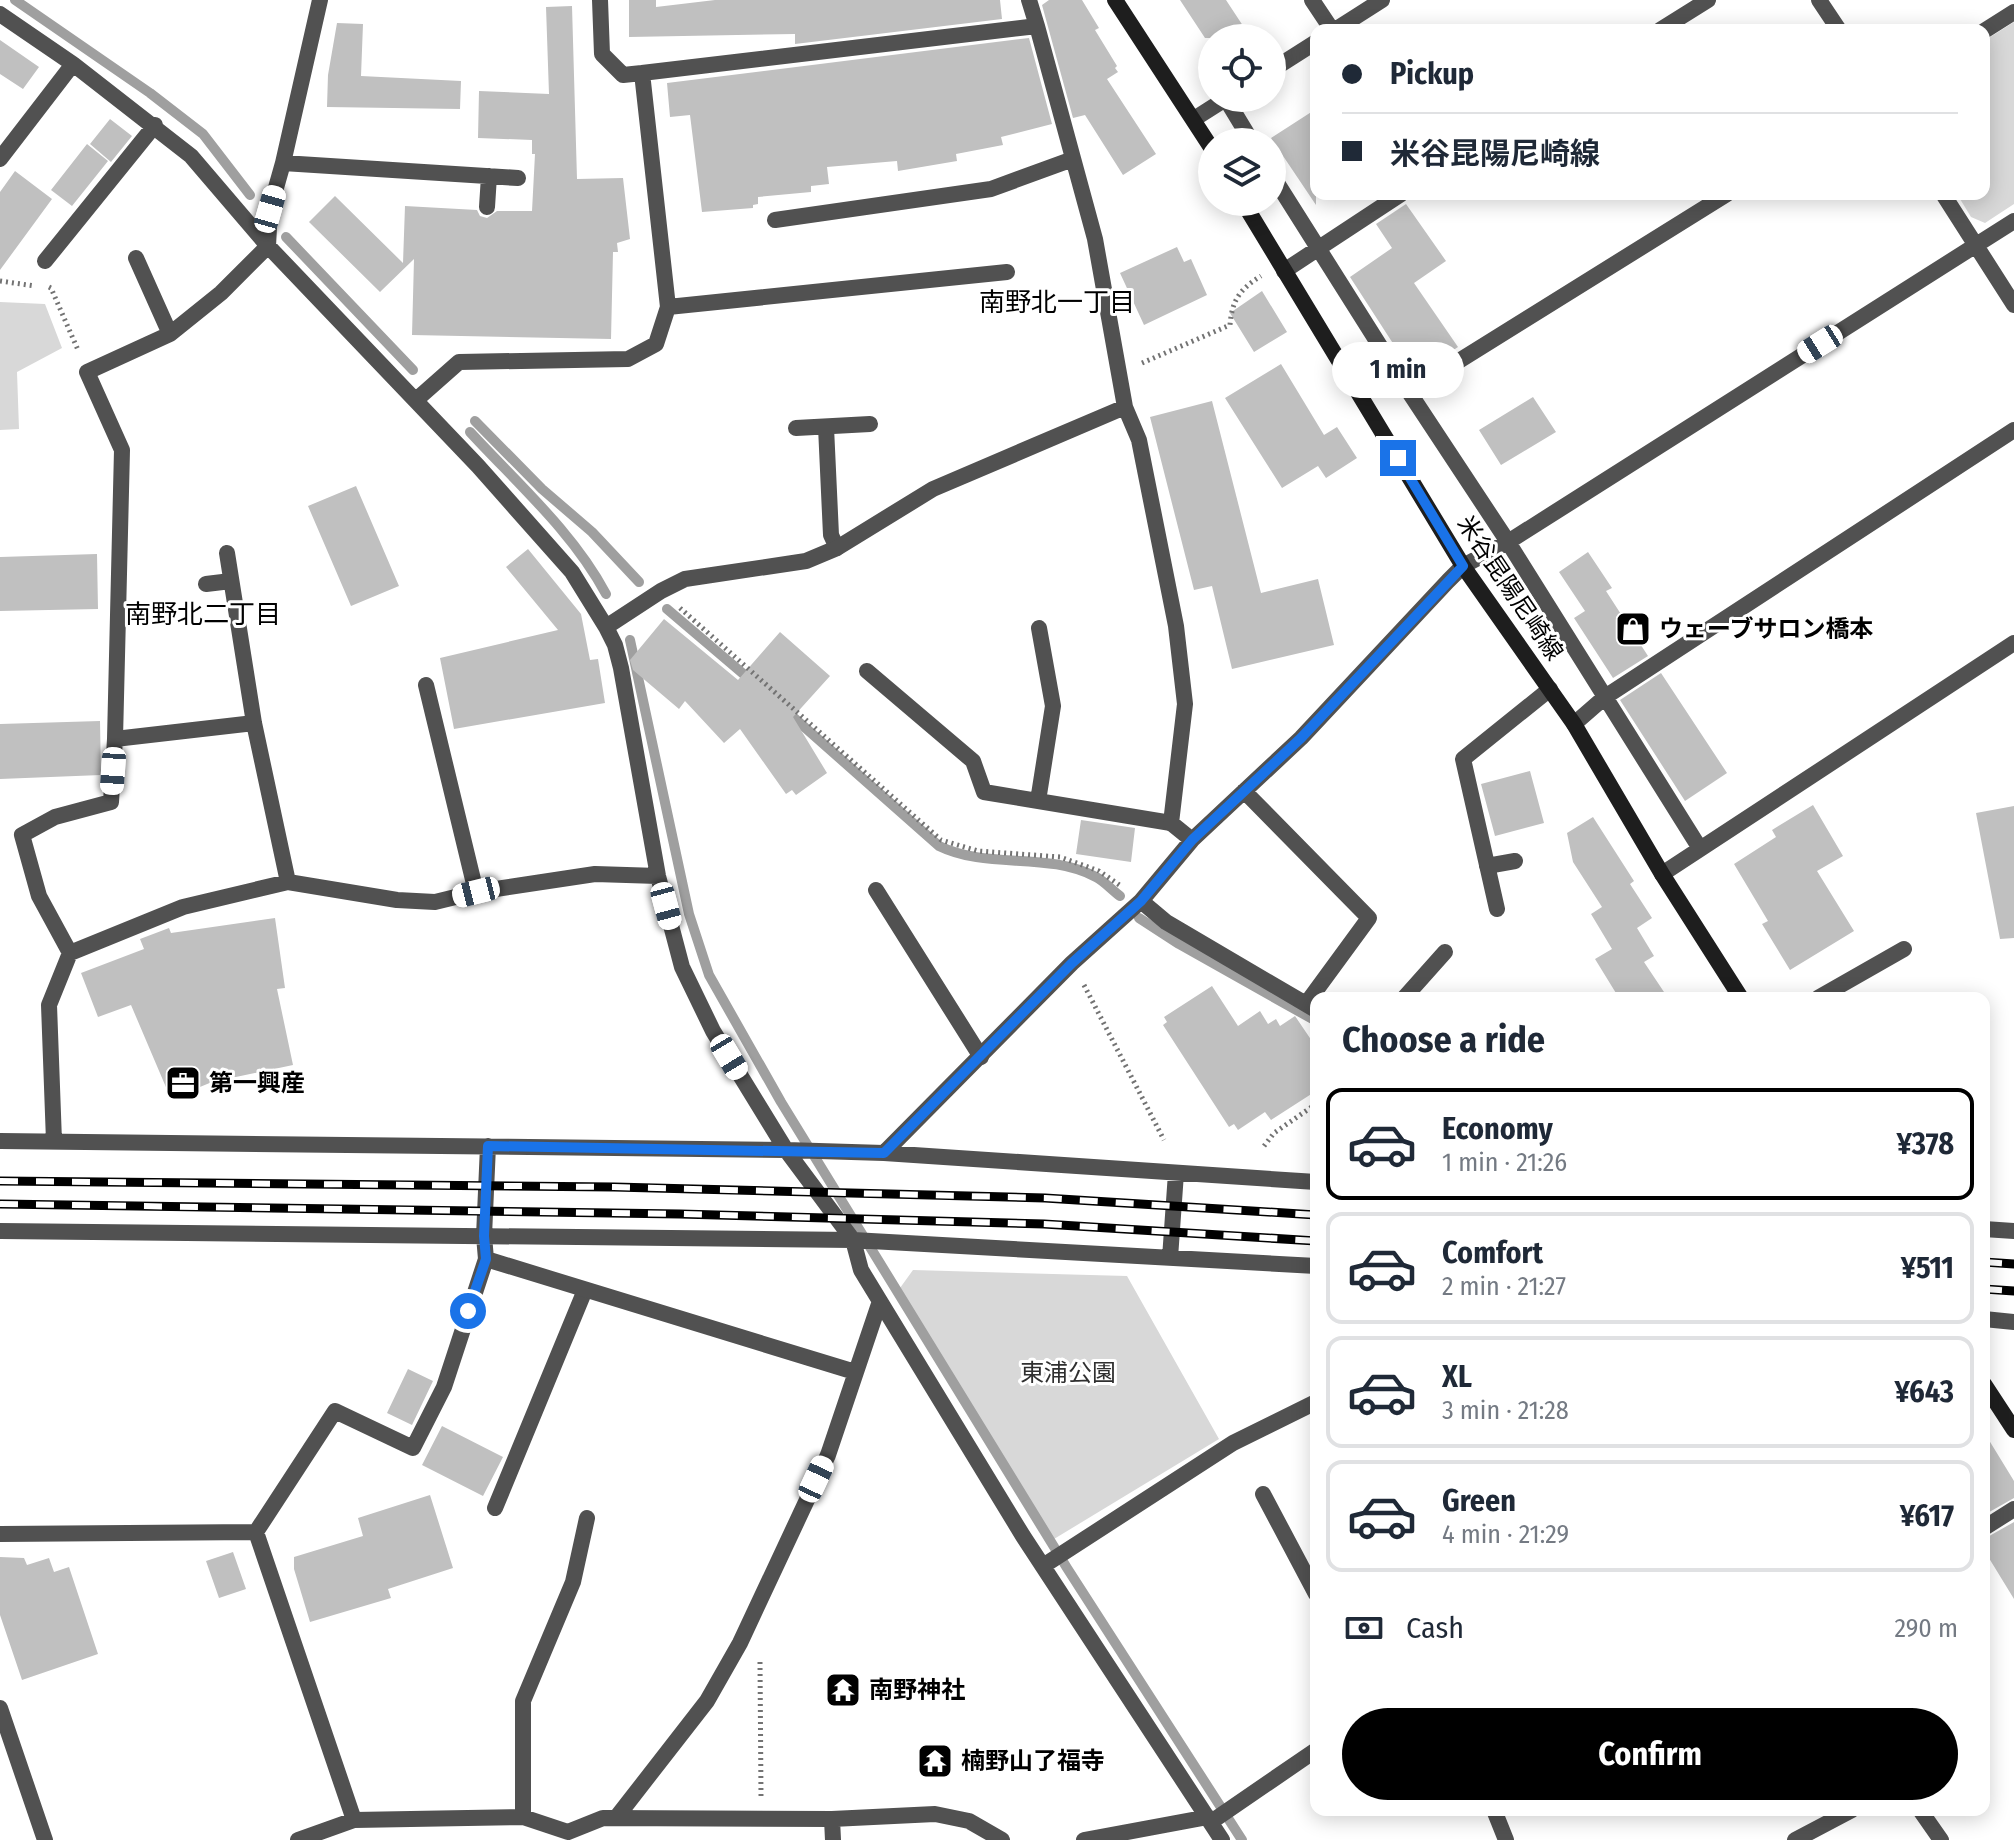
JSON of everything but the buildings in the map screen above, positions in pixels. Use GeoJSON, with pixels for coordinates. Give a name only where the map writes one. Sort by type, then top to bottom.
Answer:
{"type":"FeatureCollection","features":[{"type":"Feature","properties":{"kind":"main road"},"geometry":{"type":"LineString","coordinates":[[1115,0],[1199,128]]}},
{"type":"Feature","properties":{"kind":"main road","name":"米谷昆陽尼崎線"},"geometry":{"type":"LineString","coordinates":[[1251,216],[1463,566],[1574,724],[1662,874],[1737,992]]}},
{"type":"Feature","properties":{"kind":"main road"},"geometry":{"type":"LineString","coordinates":[[1990,1393],[2014,1430]]}},
{"type":"Feature","properties":{"kind":"street"},"geometry":{"type":"LineString","coordinates":[[70,953],[39,896],[22,835],[55,817],[111,802],[122,450],[87,372],[170,334],[221,293],[268,246],[270,209],[320,0]]}},
{"type":"Feature","properties":{"kind":"street"},"geometry":{"type":"LineString","coordinates":[[600,0],[602,54],[623,75],[1037,26]]}},
{"type":"Feature","properties":{"kind":"street"},"geometry":{"type":"LineString","coordinates":[[1029,0],[1105,286],[1125,407],[1139,440],[1176,626],[1185,704],[1171,823]]}},
{"type":"Feature","properties":{"kind":"street"},"geometry":{"type":"LineString","coordinates":[[1312,0],[1329,24]]}},
{"type":"Feature","properties":{"kind":"street"},"geometry":{"type":"LineString","coordinates":[[1343,24],[1382,0]]}},
{"type":"Feature","properties":{"kind":"street"},"geometry":{"type":"LineString","coordinates":[[1670,24],[1708,0]]}},
{"type":"Feature","properties":{"kind":"street"},"geometry":{"type":"LineString","coordinates":[[1819,0],[1835,24]]}},
{"type":"Feature","properties":{"kind":"street"},"geometry":{"type":"LineString","coordinates":[[1990,27],[2014,12]]}},
{"type":"Feature","properties":{"kind":"street"},"geometry":{"type":"LineString","coordinates":[[0,14],[73,64],[191,156],[268,246],[416,400],[572,572],[615,645],[658,876],[682,967],[713,1031],[786,1150],[853,1240],[861,1270],[880,1301],[1043,1566],[1222,1840]]}},
{"type":"Feature","properties":{"kind":"street"},"geometry":{"type":"LineString","coordinates":[[1286,61],[1310,46]]}},
{"type":"Feature","properties":{"kind":"street"},"geometry":{"type":"LineString","coordinates":[[0,159],[73,64]]}},
{"type":"Feature","properties":{"kind":"street"},"geometry":{"type":"LineString","coordinates":[[416,400],[459,362],[628,359],[656,344],[668,307],[642,73]]}},
{"type":"Feature","properties":{"kind":"street"},"geometry":{"type":"LineString","coordinates":[[1194,119],[1205,112]]}},
{"type":"Feature","properties":{"kind":"street"},"geometry":{"type":"LineString","coordinates":[[45,261],[155,125]]}},
{"type":"Feature","properties":{"kind":"street"},"geometry":{"type":"LineString","coordinates":[[775,220],[991,189],[1073,159]]}},
{"type":"Feature","properties":{"kind":"street"},"geometry":{"type":"LineString","coordinates":[[283,163],[518,178]]}},
{"type":"Feature","properties":{"kind":"street"},"geometry":{"type":"LineString","coordinates":[[487,207],[489,176]]}},
{"type":"Feature","properties":{"kind":"street"},"geometry":{"type":"LineString","coordinates":[[1286,198],[1508,542],[1699,847]]}},
{"type":"Feature","properties":{"kind":"street"},"geometry":{"type":"LineString","coordinates":[[1284,271],[1392,200]]}},
{"type":"Feature","properties":{"kind":"street"},"geometry":{"type":"LineString","coordinates":[[1409,392],[1717,200]]}},
{"type":"Feature","properties":{"kind":"street"},"geometry":{"type":"LineString","coordinates":[[1947,200],[2014,305]]}},
{"type":"Feature","properties":{"kind":"street"},"geometry":{"type":"LineString","coordinates":[[884,1153],[1072,963],[1141,901],[1192,840],[1301,738],[1463,566],[1508,542],[2014,221]]}},
{"type":"Feature","properties":{"kind":"street"},"geometry":{"type":"LineString","coordinates":[[136,258],[170,334]]}},
{"type":"Feature","properties":{"kind":"street"},"geometry":{"type":"LineString","coordinates":[[668,307],[1007,272]]}},
{"type":"Feature","properties":{"kind":"street"},"geometry":{"type":"LineString","coordinates":[[606,627],[685,579],[806,561],[837,548],[933,489],[1125,407]]}},
{"type":"Feature","properties":{"kind":"street"},"geometry":{"type":"LineString","coordinates":[[796,428],[870,424]]}},
{"type":"Feature","properties":{"kind":"street"},"geometry":{"type":"LineString","coordinates":[[826,427],[831,535],[837,548]]}},
{"type":"Feature","properties":{"kind":"street"},"geometry":{"type":"LineString","coordinates":[[1574,724],[1605,697],[2014,430]]}},
{"type":"Feature","properties":{"kind":"street"},"geometry":{"type":"LineString","coordinates":[[227,553],[254,723],[288,882]]}},
{"type":"Feature","properties":{"kind":"street"},"geometry":{"type":"LineString","coordinates":[[206,584],[231,581]]}},
{"type":"Feature","properties":{"kind":"street"},"geometry":{"type":"LineString","coordinates":[[1038,801],[1053,706],[1039,628]]}},
{"type":"Feature","properties":{"kind":"street"},"geometry":{"type":"LineString","coordinates":[[1662,874],[2014,643]]}},
{"type":"Feature","properties":{"kind":"street"},"geometry":{"type":"LineString","coordinates":[[867,671],[973,761],[984,792],[1171,823],[1192,840]]}},
{"type":"Feature","properties":{"kind":"street"},"geometry":{"type":"LineString","coordinates":[[426,685],[476,892]]}},
{"type":"Feature","properties":{"kind":"street"},"geometry":{"type":"LineString","coordinates":[[1497,909],[1463,759],[1550,689]]}},
{"type":"Feature","properties":{"kind":"street"},"geometry":{"type":"LineString","coordinates":[[115,739],[254,723]]}},
{"type":"Feature","properties":{"kind":"street"},"geometry":{"type":"LineString","coordinates":[[1244,791],[1369,918],[1321,992]]}},
{"type":"Feature","properties":{"kind":"street"},"geometry":{"type":"LineString","coordinates":[[1487,866],[1515,861]]}},
{"type":"Feature","properties":{"kind":"street"},"geometry":{"type":"LineString","coordinates":[[54,1141],[49,1005],[70,953],[183,907],[288,882],[397,900],[435,902],[476,892],[595,874],[658,876]]}},
{"type":"Feature","properties":{"kind":"street"},"geometry":{"type":"LineString","coordinates":[[876,890],[981,1057]]}},
{"type":"Feature","properties":{"kind":"street"},"geometry":{"type":"LineString","coordinates":[[1141,901],[1166,922],[1310,1006]]}},
{"type":"Feature","properties":{"kind":"street"},"geometry":{"type":"LineString","coordinates":[[1829,992],[1904,949]]}},
{"type":"Feature","properties":{"kind":"street"},"geometry":{"type":"LineString","coordinates":[[1409,992],[1445,952]]}},
{"type":"Feature","properties":{"kind":"street"},"geometry":{"type":"LineString","coordinates":[[0,1141],[884,1153],[1310,1182]]}},
{"type":"Feature","properties":{"kind":"street"},"geometry":{"type":"LineString","coordinates":[[256,1532],[335,1411],[413,1448],[444,1387],[486,1259],[484,1236],[488,1146]]}},
{"type":"Feature","properties":{"kind":"street"},"geometry":{"type":"LineString","coordinates":[[1170,1258],[1176,1173]]}},
{"type":"Feature","properties":{"kind":"street"},"geometry":{"type":"LineString","coordinates":[[1990,1229],[2014,1231]]}},
{"type":"Feature","properties":{"kind":"street"},"geometry":{"type":"LineString","coordinates":[[0,1231],[853,1240],[1310,1266]]}},
{"type":"Feature","properties":{"kind":"street"},"geometry":{"type":"LineString","coordinates":[[486,1259],[855,1372]]}},
{"type":"Feature","properties":{"kind":"street"},"geometry":{"type":"LineString","coordinates":[[495,1508],[585,1290]]}},
{"type":"Feature","properties":{"kind":"street"},"geometry":{"type":"LineString","coordinates":[[616,1818],[707,1701],[740,1643],[828,1455],[880,1301]]}},
{"type":"Feature","properties":{"kind":"street"},"geometry":{"type":"LineString","coordinates":[[1990,1320],[2014,1322]]}},
{"type":"Feature","properties":{"kind":"street"},"geometry":{"type":"LineString","coordinates":[[1043,1566],[1233,1443],[1310,1405]]}},
{"type":"Feature","properties":{"kind":"street"},"geometry":{"type":"LineString","coordinates":[[1263,1494],[1310,1583]]}},
{"type":"Feature","properties":{"kind":"street"},"geometry":{"type":"LineString","coordinates":[[1990,1524],[2014,1509]]}},
{"type":"Feature","properties":{"kind":"street"},"geometry":{"type":"LineString","coordinates":[[523,1817],[523,1701],[573,1582],[587,1518]]}},
{"type":"Feature","properties":{"kind":"street"},"geometry":{"type":"LineString","coordinates":[[0,1534],[256,1532]]}},
{"type":"Feature","properties":{"kind":"street"},"geometry":{"type":"LineString","coordinates":[[256,1532],[354,1820]]}},
{"type":"Feature","properties":{"kind":"street"},"geometry":{"type":"LineString","coordinates":[[0,1708],[45,1840]]}},
{"type":"Feature","properties":{"kind":"street"},"geometry":{"type":"LineString","coordinates":[[1084,1840],[1210,1819],[1310,1754]]}},
{"type":"Feature","properties":{"kind":"street"},"geometry":{"type":"LineString","coordinates":[[298,1840],[354,1820],[523,1817],[568,1836],[603,1818],[832,1819],[935,1814],[969,1821],[1000,1840]]}},
{"type":"Feature","properties":{"kind":"street"},"geometry":{"type":"LineString","coordinates":[[1496,1816],[1506,1840]]}},
{"type":"Feature","properties":{"kind":"street"},"geometry":{"type":"LineString","coordinates":[[1795,1840],[1841,1816]]}},
{"type":"Feature","properties":{"kind":"street"},"geometry":{"type":"LineString","coordinates":[[1924,1816],[1941,1840]]}},
{"type":"Feature","properties":{"kind":"street"},"geometry":{"type":"LineString","coordinates":[[832,1819],[833,1840]]}},
{"type":"Feature","properties":{"kind":"path"},"geometry":{"type":"LineString","coordinates":[[1119,372],[1230,325],[1241,289],[1261,275]]}},
{"type":"Feature","properties":{"kind":"path"},"geometry":{"type":"LineString","coordinates":[[0,281],[51,288],[87,372]]}},
{"type":"Feature","properties":{"kind":"path"},"geometry":{"type":"LineString","coordinates":[[661,591],[941,840],[978,851],[1060,857],[1099,871],[1141,901]]}},
{"type":"Feature","properties":{"kind":"path"},"geometry":{"type":"LineString","coordinates":[[1072,963],[1164,1140]]}},
{"type":"Feature","properties":{"kind":"path"},"geometry":{"type":"LineString","coordinates":[[1264,1146],[1274,1133],[1310,1108]]}},
{"type":"Feature","properties":{"kind":"path"},"geometry":{"type":"LineString","coordinates":[[761,1652],[762,1819]]}},
{"type":"Feature","properties":{"kind":"green space"},"geometry":{"type":"Polygon","coordinates":[[[2014,22],[2014,204],[1985,223],[1971,217],[1961,200],[1990,200],[1990,37],[2014,22]]]}},
{"type":"Feature","properties":{"kind":"green space"},"geometry":{"type":"Polygon","coordinates":[[[0,302],[45,304],[62,348],[17,372],[19,429],[0,430],[0,302]]]}},
{"type":"Feature","properties":{"kind":"green space","name":"東浦公園"},"geometry":{"type":"Polygon","coordinates":[[[913,1270],[1127,1276],[1219,1439],[1054,1539],[900,1288],[913,1270]]]}},
{"type":"Feature","properties":{"kind":"waterway"},"geometry":{"type":"LineString","coordinates":[[15,0],[150,93],[203,134],[250,195]]}},
{"type":"Feature","properties":{"kind":"waterway"},"geometry":{"type":"LineString","coordinates":[[286,237],[413,370]]}},
{"type":"Feature","properties":{"kind":"waterway"},"geometry":{"type":"LineString","coordinates":[[475,421],[542,489],[592,532],[639,582]]}},
{"type":"Feature","properties":{"kind":"waterway"},"geometry":{"type":"LineString","coordinates":[[470,432],[561,529],[593,571],[606,594]]}},
{"type":"Feature","properties":{"kind":"waterway"},"geometry":{"type":"LineString","coordinates":[[667,609],[754,683]]}},
{"type":"Feature","properties":{"kind":"waterway"},"geometry":{"type":"LineString","coordinates":[[630,640],[689,914],[709,975],[781,1102],[1067,1568],[1242,1840]]}},
{"type":"Feature","properties":{"kind":"waterway"},"geometry":{"type":"LineString","coordinates":[[784,709],[939,846],[977,857],[1077,869],[1099,879],[1120,896]]}},
{"type":"Feature","properties":{"kind":"waterway"},"geometry":{"type":"LineString","coordinates":[[1139,918],[1310,1018]]}},
{"type":"Feature","properties":{"kind":"railway"},"geometry":{"type":"LineString","coordinates":[[0,1181],[614,1187],[1045,1198],[1310,1215]]}},
{"type":"Feature","properties":{"kind":"railway"},"geometry":{"type":"LineString","coordinates":[[0,1204],[680,1214],[1044,1224],[1310,1241]]}},
{"type":"Feature","properties":{"kind":"railway"},"geometry":{"type":"LineString","coordinates":[[1990,1262],[2014,1264]]}},
{"type":"Feature","properties":{"kind":"railway"},"geometry":{"type":"LineString","coordinates":[[1990,1289],[2014,1291]]}},
{"type":"Feature","properties":{"kind":"place","name":"ウェーブサロン橋本"},"geometry":{"type":"Point","coordinates":[1633,629]}},
{"type":"Feature","properties":{"kind":"place","name":"第一興産"},"geometry":{"type":"Point","coordinates":[183,1083]}},
{"type":"Feature","properties":{"kind":"place","name":"南野神社"},"geometry":{"type":"Point","coordinates":[843,1690]}},
{"type":"Feature","properties":{"kind":"place","name":"楠野山了福寺"},"geometry":{"type":"Point","coordinates":[935,1761]}},
{"type":"Feature","properties":{"kind":"district","name":"南野北一丁目"},"geometry":{"type":"Point","coordinates":[1057,302]}},
{"type":"Feature","properties":{"kind":"district","name":"南野北二丁目"},"geometry":{"type":"Point","coordinates":[203,614]}},
{"type":"Feature","properties":{"kind":"route"},"geometry":{"type":"LineString","coordinates":[[468,1311],[486,1259],[484,1236],[488,1146],[884,1153],[1072,963],[1141,901],[1192,840],[1301,738],[1463,566],[1398,458]]}}]}
